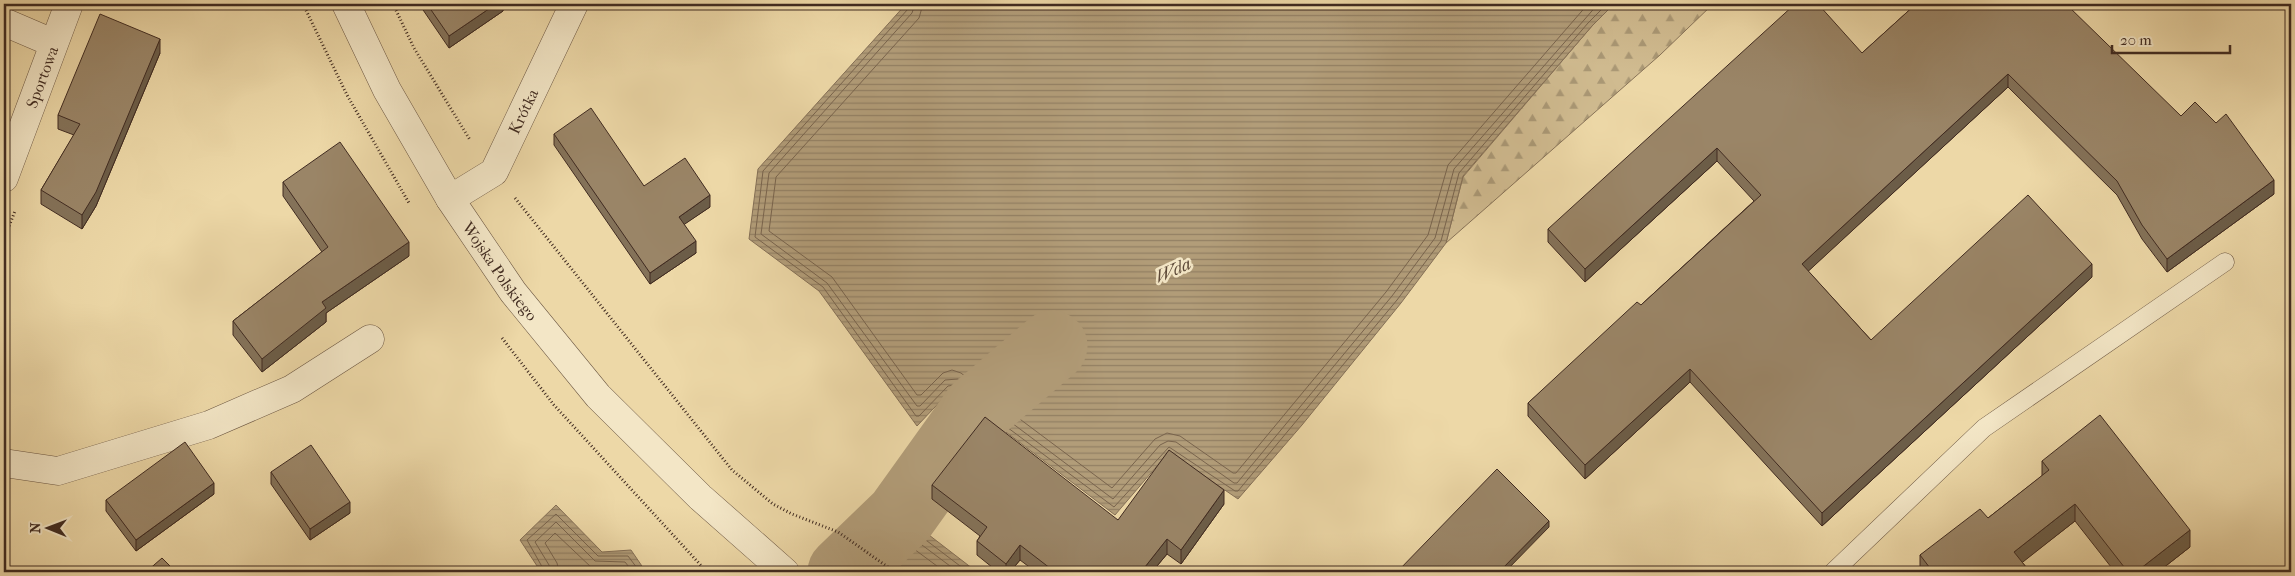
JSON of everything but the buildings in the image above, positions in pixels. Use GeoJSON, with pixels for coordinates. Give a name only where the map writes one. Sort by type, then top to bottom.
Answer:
{"type":"FeatureCollection","features":[{"type":"Feature","properties":{"kind":"street","name":"Sportowa"},"geometry":{"type":"LineString","coordinates":[[4,178],[69,4]]}},
{"type":"Feature","properties":{"kind":"street","name":"Krótka"},"geometry":{"type":"LineString","coordinates":[[494,172],[574,4]]}},
{"type":"Feature","properties":{"kind":"street","name":"Wojska Polskiego"},"geometry":{"type":"LineString","coordinates":[[348,6],[387,90],[450,199],[514,292],[598,396],[700,497],[784,572]]}},
{"type":"Feature","properties":{"kind":"street"},"geometry":{"type":"LineString","coordinates":[[4,22],[53,43]]}},
{"type":"Feature","properties":{"kind":"street"},"geometry":{"type":"LineString","coordinates":[[450,199],[494,172]]}},
{"type":"Feature","properties":{"kind":"street"},"geometry":{"type":"LineString","coordinates":[[4,463],[58,471],[209,425],[292,389],[370,339]]}},
{"type":"Feature","properties":{"kind":"lane"},"geometry":{"type":"LineString","coordinates":[[1833,572],[1984,428],[2224,262]]}},
{"type":"Feature","properties":{"kind":"path"},"geometry":{"type":"LineString","coordinates":[[393,4],[414,48],[459,125],[494,172],[732,470],[773,504],[792,514],[838,532],[895,572]]}},
{"type":"Feature","properties":{"kind":"green space"},"geometry":{"type":"Polygon","coordinates":[[[1614,4],[1713,4],[1660,55],[1446,243],[1463,177],[1592,26],[1614,4]]]}},
{"type":"Feature","properties":{"kind":"water"},"geometry":{"type":"Polygon","coordinates":[[[906,4],[1614,4],[1592,26],[1463,176],[1446,243],[1401,303],[1302,425],[1238,499],[1169,452],[1115,515],[952,389],[917,426],[819,291],[749,239],[758,169],[906,4]]]}},
{"type":"Feature","properties":{"kind":"water"},"geometry":{"type":"Polygon","coordinates":[[[881,498],[977,572],[830,572],[821,565],[881,498]]]}},
{"type":"Feature","properties":{"kind":"water"},"geometry":{"type":"Polygon","coordinates":[[[556,505],[602,552],[631,550],[646,572],[541,572],[520,540],[556,505]]]}},
{"type":"Feature","properties":{"kind":"waterway","name":"Wda"},"geometry":{"type":"LineString","coordinates":[[843,572],[901,516],[977,410],[1052,346]]}}]}
